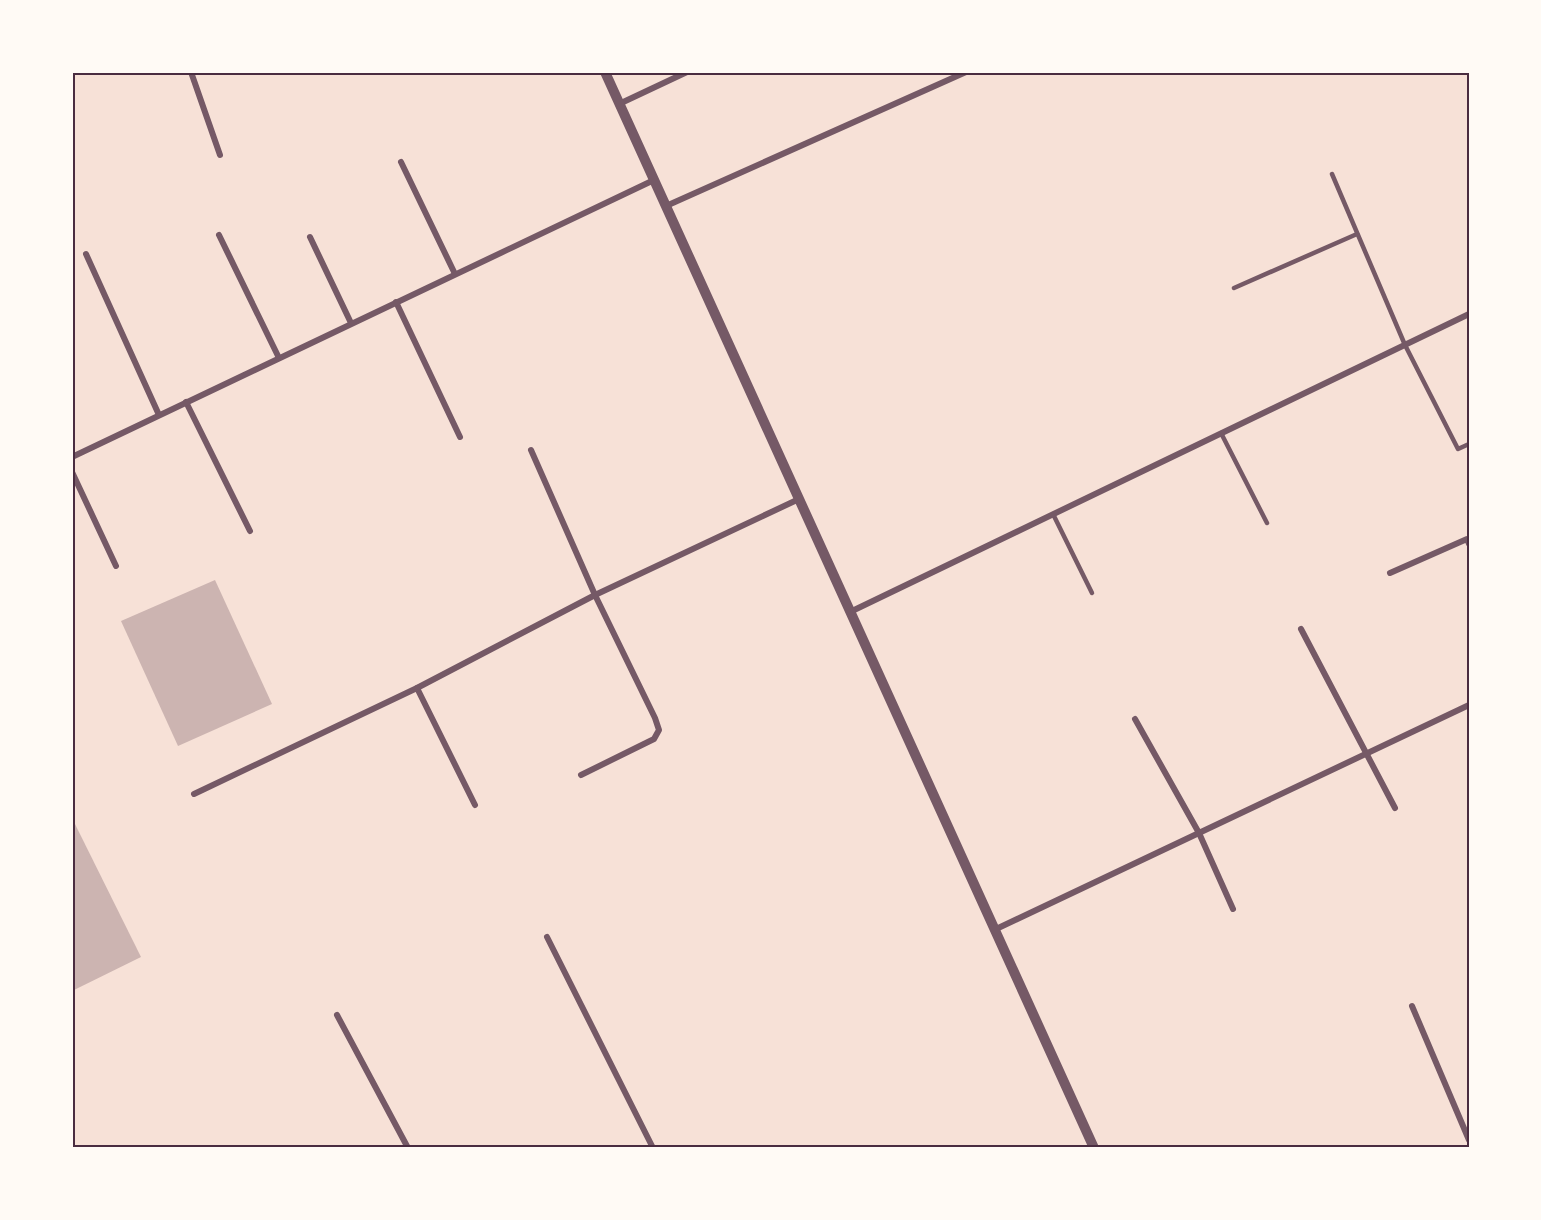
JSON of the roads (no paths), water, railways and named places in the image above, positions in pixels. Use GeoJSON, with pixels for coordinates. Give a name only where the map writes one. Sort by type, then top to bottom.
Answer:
{"type":"FeatureCollection","features":[{"type":"Feature","properties":{"kind":"street"},"geometry":{"type":"LineString","coordinates":[[191,72],[220,155]]}},
{"type":"Feature","properties":{"kind":"street"},"geometry":{"type":"LineString","coordinates":[[605,72],[1094,1148]]}},
{"type":"Feature","properties":{"kind":"street"},"geometry":{"type":"LineString","coordinates":[[619,104],[687,72]]}},
{"type":"Feature","properties":{"kind":"street"},"geometry":{"type":"LineString","coordinates":[[666,206],[966,72]]}},
{"type":"Feature","properties":{"kind":"street"},"geometry":{"type":"LineString","coordinates":[[400,162],[455,274]]}},
{"type":"Feature","properties":{"kind":"street"},"geometry":{"type":"LineString","coordinates":[[72,457],[654,180]]}},
{"type":"Feature","properties":{"kind":"street"},"geometry":{"type":"LineString","coordinates":[[219,235],[279,358]]}},
{"type":"Feature","properties":{"kind":"street"},"geometry":{"type":"LineString","coordinates":[[310,237],[351,323]]}},
{"type":"Feature","properties":{"kind":"street"},"geometry":{"type":"LineString","coordinates":[[86,254],[159,415]]}},
{"type":"Feature","properties":{"kind":"street"},"geometry":{"type":"LineString","coordinates":[[396,302],[460,437]]}},
{"type":"Feature","properties":{"kind":"street"},"geometry":{"type":"LineString","coordinates":[[850,612],[1469,314]]}},
{"type":"Feature","properties":{"kind":"street"},"geometry":{"type":"LineString","coordinates":[[186,402],[250,531]]}},
{"type":"Feature","properties":{"kind":"street"},"geometry":{"type":"LineString","coordinates":[[531,450],[595,595],[655,718],[658,730],[654,740],[581,775]]}},
{"type":"Feature","properties":{"kind":"street"},"geometry":{"type":"LineString","coordinates":[[72,472],[116,566]]}},
{"type":"Feature","properties":{"kind":"street"},"geometry":{"type":"LineString","coordinates":[[194,795],[417,688],[595,595],[799,500]]}},
{"type":"Feature","properties":{"kind":"street"},"geometry":{"type":"LineString","coordinates":[[1390,573],[1467,539],[1469,544]]}},
{"type":"Feature","properties":{"kind":"street"},"geometry":{"type":"LineString","coordinates":[[1300,629],[1395,808]]}},
{"type":"Feature","properties":{"kind":"street"},"geometry":{"type":"LineString","coordinates":[[417,688],[475,805]]}},
{"type":"Feature","properties":{"kind":"street"},"geometry":{"type":"LineString","coordinates":[[994,930],[1469,705]]}},
{"type":"Feature","properties":{"kind":"street"},"geometry":{"type":"LineString","coordinates":[[1135,719],[1199,833],[1233,909]]}},
{"type":"Feature","properties":{"kind":"street"},"geometry":{"type":"LineString","coordinates":[[547,937],[653,1148]]}},
{"type":"Feature","properties":{"kind":"street"},"geometry":{"type":"LineString","coordinates":[[1412,1006],[1469,1140]]}},
{"type":"Feature","properties":{"kind":"street"},"geometry":{"type":"LineString","coordinates":[[337,1015],[408,1148]]}},
{"type":"Feature","properties":{"kind":"lane"},"geometry":{"type":"LineString","coordinates":[[1332,174],[1405,345],[1458,449],[1469,444]]}},
{"type":"Feature","properties":{"kind":"lane"},"geometry":{"type":"LineString","coordinates":[[1234,288],[1357,234]]}},
{"type":"Feature","properties":{"kind":"lane"},"geometry":{"type":"LineString","coordinates":[[1221,433],[1267,523]]}},
{"type":"Feature","properties":{"kind":"lane"},"geometry":{"type":"LineString","coordinates":[[1053,514],[1092,592]]}}]}
